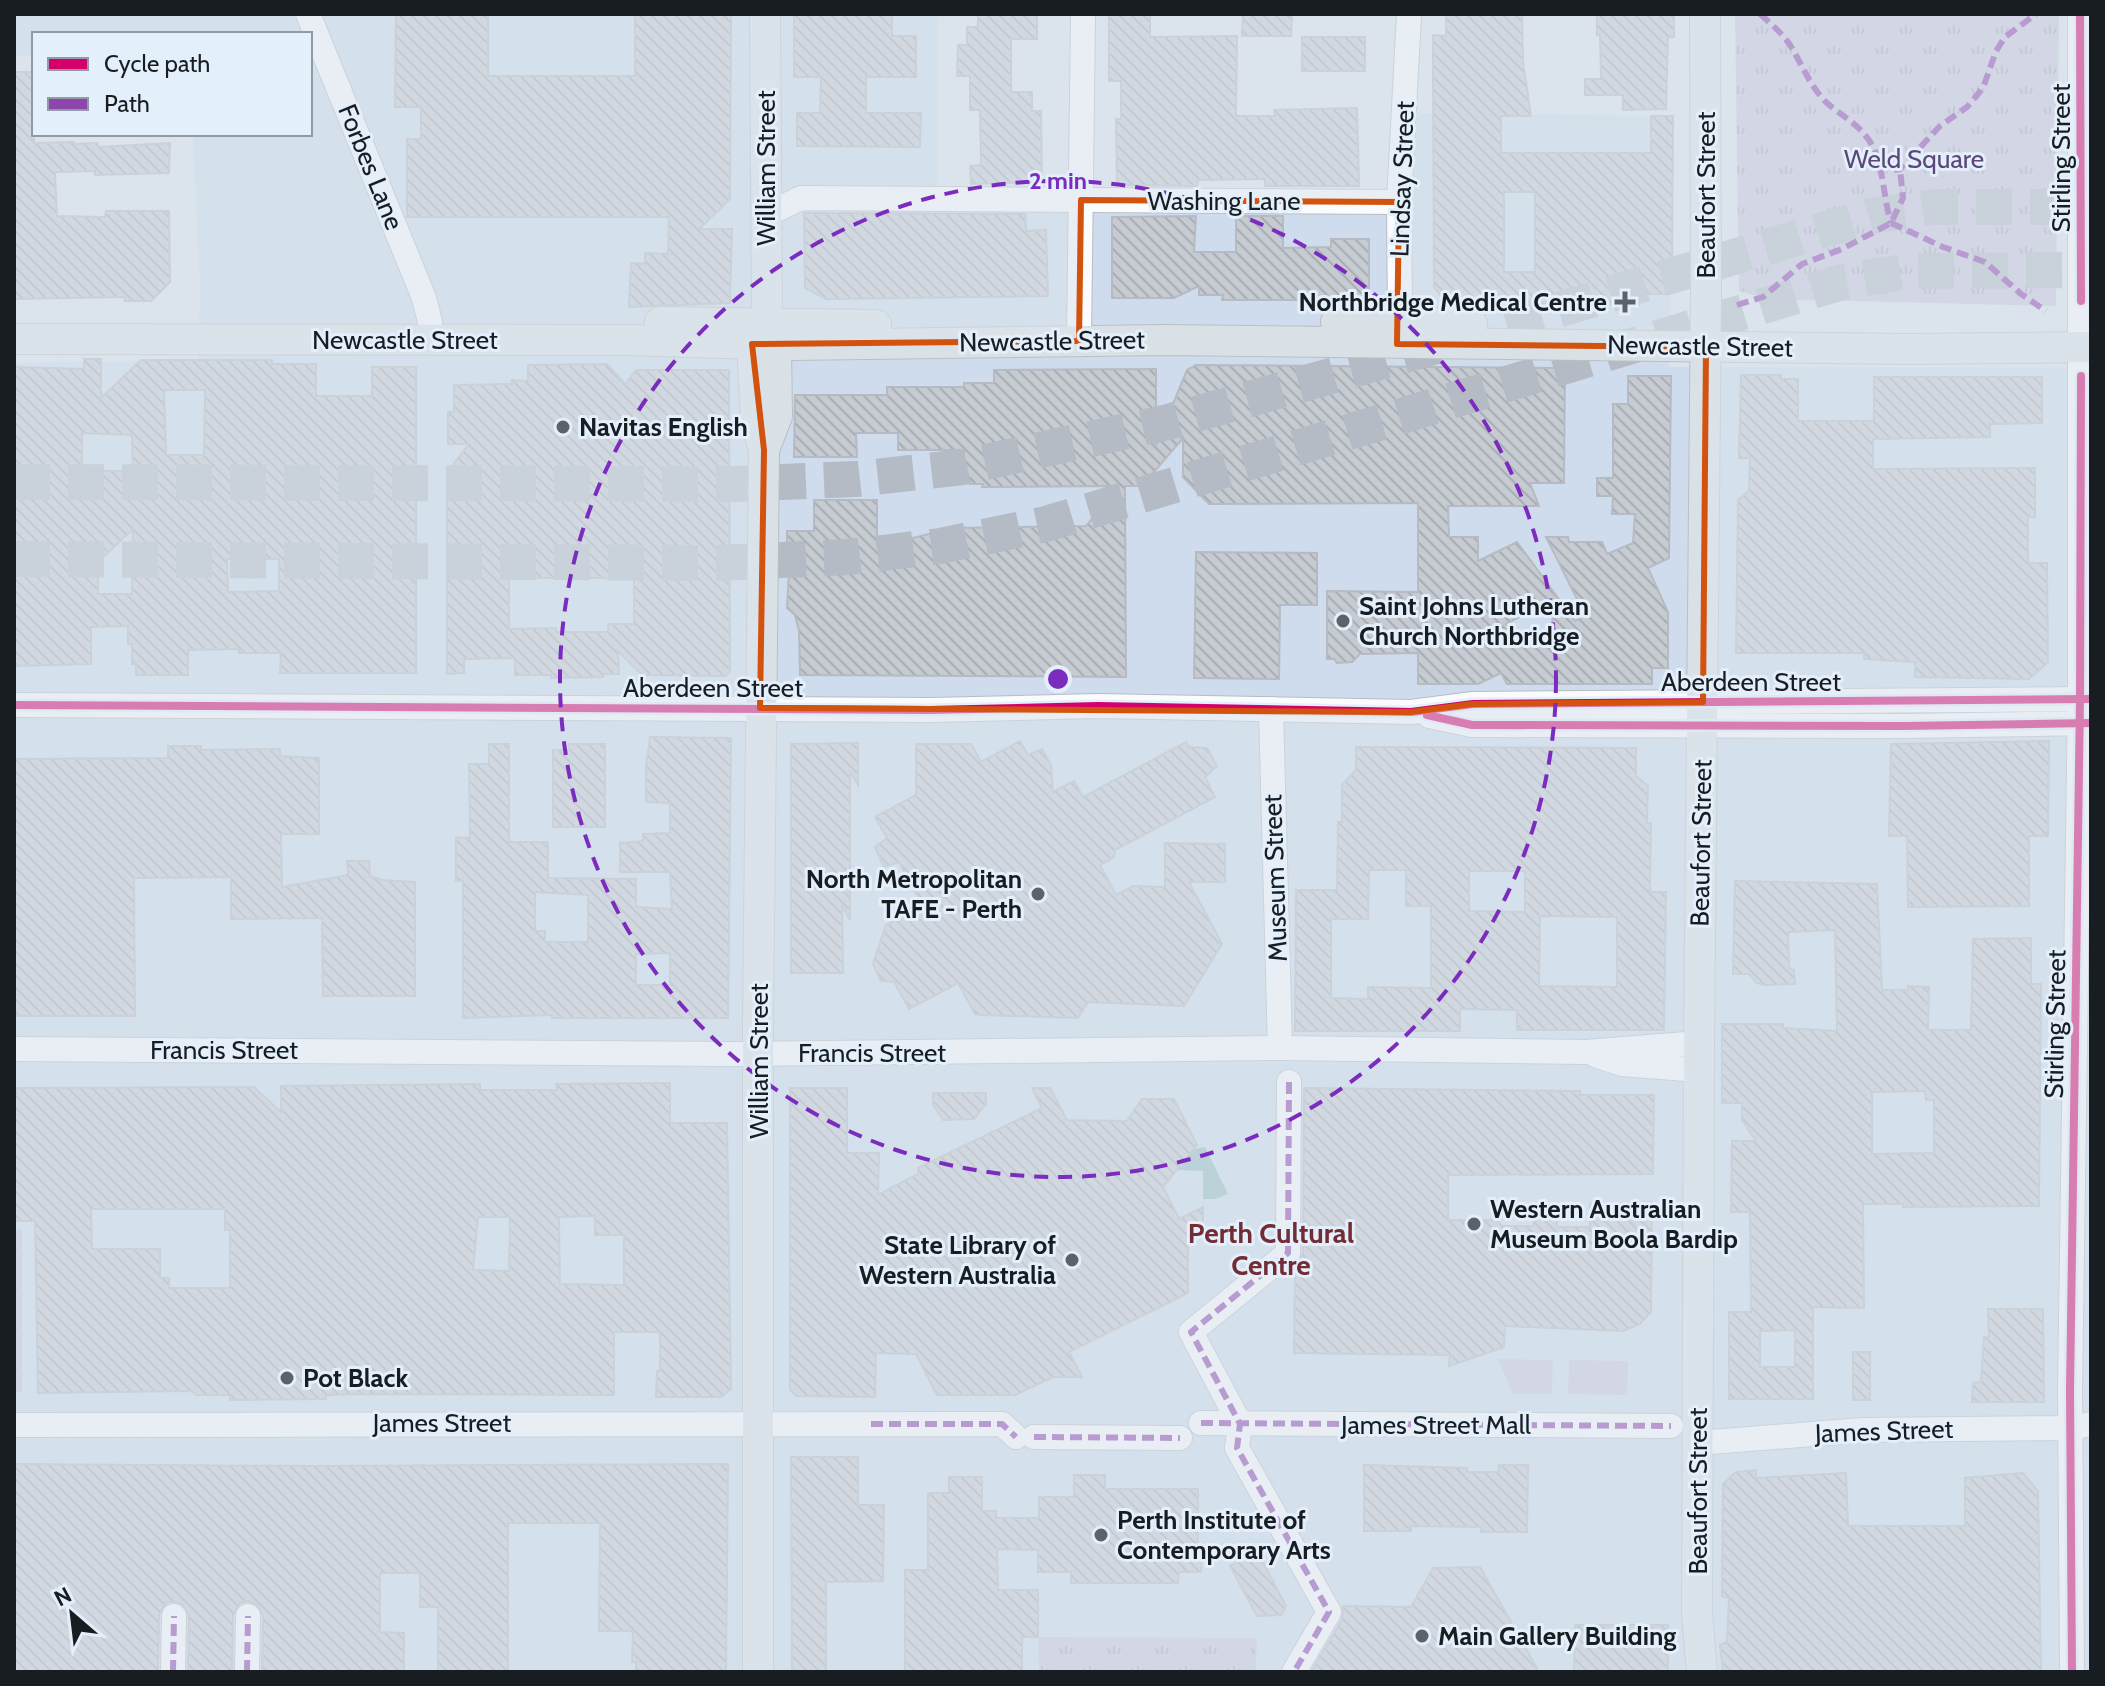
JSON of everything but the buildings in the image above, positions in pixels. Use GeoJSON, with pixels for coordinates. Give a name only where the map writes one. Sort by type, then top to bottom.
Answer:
{"type":"FeatureCollection","features":[{"type":"Feature","properties":{"kind":"main road","name":"William Street"},"geometry":{"type":"LineString","coordinates":[[758,1672],[760,708],[764,450],[777,416],[765,337],[765,14]]}},
{"type":"Feature","properties":{"kind":"main road","name":"Beaufort Street"},"geometry":{"type":"LineString","coordinates":[[1702,1672],[1697,1614],[1706,337],[1705,14]]}},
{"type":"Feature","properties":{"kind":"main road","name":"Newcastle Street"},"geometry":{"type":"LineString","coordinates":[[14,322],[430,322],[765,337]]}},
{"type":"Feature","properties":{"kind":"main road","name":"Newcastle Street"},"geometry":{"type":"LineString","coordinates":[[14,339],[628,340],[765,337],[880,325],[1079,333],[1706,337],[1909,349],[2086,338]]}},
{"type":"Feature","properties":{"kind":"street","name":"Forbes Lane"},"geometry":{"type":"LineString","coordinates":[[308,14],[424,298],[430,322]]}},
{"type":"Feature","properties":{"kind":"street"},"geometry":{"type":"LineString","coordinates":[[1079,333],[1083,14]]}},
{"type":"Feature","properties":{"kind":"street","name":"Lindsay Street"},"geometry":{"type":"LineString","coordinates":[[1399,333],[1399,202],[1409,14]]}},
{"type":"Feature","properties":{"kind":"street","name":"Stirling Street"},"geometry":{"type":"LineString","coordinates":[[2072,1672],[2082,1592],[2084,1429],[2086,338],[2080,14]]}},
{"type":"Feature","properties":{"kind":"street","name":"Washing Lane"},"geometry":{"type":"LineString","coordinates":[[766,215],[801,198],[1399,202]]}},
{"type":"Feature","properties":{"kind":"street","name":"Aberdeen Street"},"geometry":{"type":"LineString","coordinates":[[14,705],[930,710],[1098,706],[1411,712],[1472,725],[2086,699]]}},
{"type":"Feature","properties":{"kind":"street","name":"Museum Street"},"geometry":{"type":"LineString","coordinates":[[1271,709],[1280,1048]]}},
{"type":"Feature","properties":{"kind":"street","name":"Aberdeen Street"},"geometry":{"type":"LineString","coordinates":[[1702,713],[2085,723]]}},
{"type":"Feature","properties":{"kind":"street","name":"Francis Street"},"geometry":{"type":"LineString","coordinates":[[14,1049],[759,1054],[1280,1048],[1586,1052],[1699,1057]]}},
{"type":"Feature","properties":{"kind":"street"},"geometry":{"type":"LineString","coordinates":[[1289,1082],[1288,1253],[1191,1332],[1240,1424],[1237,1448],[1329,1612],[1294,1672]]}},
{"type":"Feature","properties":{"kind":"street","name":"James Street Mall"},"geometry":{"type":"LineString","coordinates":[[1201,1423],[1671,1426]]}},
{"type":"Feature","properties":{"kind":"street","name":"James Street"},"geometry":{"type":"LineString","coordinates":[[14,1425],[1002,1424],[1025,1437],[1180,1438]]}},
{"type":"Feature","properties":{"kind":"street","name":"James Street"},"geometry":{"type":"LineString","coordinates":[[1699,1443],[1863,1430],[2084,1429]]}},
{"type":"Feature","properties":{"kind":"street"},"geometry":{"type":"LineString","coordinates":[[173,1672],[174,1616]]}},
{"type":"Feature","properties":{"kind":"street"},"geometry":{"type":"LineString","coordinates":[[247,1672],[248,1616]]}},
{"type":"Feature","properties":{"kind":"highlighted area"},"geometry":{"type":"Polygon","coordinates":[[[1081,200],[1399,202],[1397,344],[1706,347],[1703,702],[1473,704],[1411,712],[760,708],[764,450],[752,344],[1079,341],[1081,200]]]}},
{"type":"Feature","properties":{"kind":"shaded area"},"geometry":{"type":"Polygon","coordinates":[[[14,14],[938,14],[937,198],[1411,202],[1412,113],[1673,116],[1669,367],[2091,368],[2091,1672],[14,1672],[14,363],[198,360],[200,289],[193,136],[312,136],[312,32],[32,32],[32,56],[14,56],[14,14]]]}},
{"type":"Feature","properties":{"kind":"shaded area"},"geometry":{"type":"Polygon","coordinates":[[[1205,1147],[1228,1194],[1216,1199],[1203,1199],[1203,1171],[1176,1170],[1194,1149],[1205,1147]]]}},
{"type":"Feature","properties":{"kind":"green space","name":"Weld Square"},"geometry":{"type":"Polygon","coordinates":[[[1735,14],[2059,14],[2056,306],[1767,299],[1739,291],[1735,14]]]}},
{"type":"Feature","properties":{"kind":"green space"},"geometry":{"type":"Polygon","coordinates":[[[14,1229],[22,1229],[22,1392],[14,1392],[14,1229]]]}},
{"type":"Feature","properties":{"kind":"green space"},"geometry":{"type":"Polygon","coordinates":[[[1498,1359],[1553,1360],[1552,1394],[1513,1394],[1498,1359]]]}},
{"type":"Feature","properties":{"kind":"green space"},"geometry":{"type":"Polygon","coordinates":[[[1569,1360],[1628,1361],[1627,1395],[1568,1394],[1569,1360]]]}},
{"type":"Feature","properties":{"kind":"green space"},"geometry":{"type":"Polygon","coordinates":[[[1038,1637],[1257,1638],[1256,1672],[1039,1672],[1038,1637]]]}},
{"type":"Feature","properties":{"kind":"tunnel"},"geometry":{"type":"LineString","coordinates":[[14,482],[736,484],[856,479],[963,467],[1168,422],[1458,340],[1870,216],[1933,207],[2091,207]]}},
{"type":"Feature","properties":{"kind":"tunnel"},"geometry":{"type":"LineString","coordinates":[[14,559],[717,563],[849,557],[940,546],[1046,524],[1842,282],[1907,271],[2091,270]]}},
{"type":"Feature","properties":{"kind":"marked path"},"geometry":{"type":"LineString","coordinates":[[1760,14],[1787,41],[1821,97],[1868,138],[1879,163],[1891,223]]}},
{"type":"Feature","properties":{"kind":"marked path"},"geometry":{"type":"LineString","coordinates":[[1894,170],[1900,169],[1940,126],[1967,107],[1984,85],[1996,51],[2005,37],[2036,14]]}},
{"type":"Feature","properties":{"kind":"marked path"},"geometry":{"type":"LineString","coordinates":[[1737,305],[1763,297],[1802,264],[1842,249],[1891,223],[1903,198],[1900,169]]}},
{"type":"Feature","properties":{"kind":"marked path"},"geometry":{"type":"LineString","coordinates":[[1891,223],[1985,262],[2021,294],[2046,311]]}},
{"type":"Feature","properties":{"kind":"marked path"},"geometry":{"type":"LineString","coordinates":[[1289,1082],[1288,1253],[1191,1332],[1240,1424],[1237,1448],[1329,1612],[1294,1672]]}},
{"type":"Feature","properties":{"kind":"marked path"},"geometry":{"type":"LineString","coordinates":[[1201,1423],[1671,1426]]}},
{"type":"Feature","properties":{"kind":"marked path"},"geometry":{"type":"LineString","coordinates":[[871,1424],[1002,1424],[1016,1437]]}},
{"type":"Feature","properties":{"kind":"marked path"},"geometry":{"type":"LineString","coordinates":[[1034,1437],[1180,1438]]}},
{"type":"Feature","properties":{"kind":"marked path"},"geometry":{"type":"LineString","coordinates":[[173,1672],[174,1616]]}},
{"type":"Feature","properties":{"kind":"marked path"},"geometry":{"type":"LineString","coordinates":[[247,1672],[248,1616]]}},
{"type":"Feature","properties":{"kind":"cycle path"},"geometry":{"type":"LineString","coordinates":[[2080,14],[2081,301]]}},
{"type":"Feature","properties":{"kind":"cycle path"},"geometry":{"type":"LineString","coordinates":[[2072,1672],[2070,1390],[2080,699],[2081,376]]}},
{"type":"Feature","properties":{"kind":"cycle path"},"geometry":{"type":"LineString","coordinates":[[14,705],[930,710],[1098,706],[1411,712],[1473,704],[2091,699]]}},
{"type":"Feature","properties":{"kind":"cycle path"},"geometry":{"type":"LineString","coordinates":[[1427,715],[1472,725],[2090,723]]}},
{"type":"Feature","properties":{"kind":"place","name":"Northbridge Medical Centre"},"geometry":{"type":"Point","coordinates":[1625,302]}},
{"type":"Feature","properties":{"kind":"place","name":"Navitas English"},"geometry":{"type":"Point","coordinates":[563,427]}},
{"type":"Feature","properties":{"kind":"place","name":"Saint Johns Lutheran Church Northbridge"},"geometry":{"type":"Point","coordinates":[1343,621]}},
{"type":"Feature","properties":{"kind":"place","name":"North Metropolitan TAFE - Perth"},"geometry":{"type":"Point","coordinates":[1038,894]}},
{"type":"Feature","properties":{"kind":"place","name":"Western Australian Museum Boola Bardip"},"geometry":{"type":"Point","coordinates":[1474,1224]}},
{"type":"Feature","properties":{"kind":"place","name":"State Library of Western Australia"},"geometry":{"type":"Point","coordinates":[1072,1260]}},
{"type":"Feature","properties":{"kind":"place","name":"Pot Black"},"geometry":{"type":"Point","coordinates":[287,1378]}},
{"type":"Feature","properties":{"kind":"place","name":"Perth Institute of Contemporary Arts"},"geometry":{"type":"Point","coordinates":[1101,1535]}},
{"type":"Feature","properties":{"kind":"place","name":"Main Gallery Building"},"geometry":{"type":"Point","coordinates":[1422,1636]}},
{"type":"Feature","properties":{"kind":"district","name":"Perth Cultural Centre"},"geometry":{"type":"Point","coordinates":[1271,1249]}}]}
